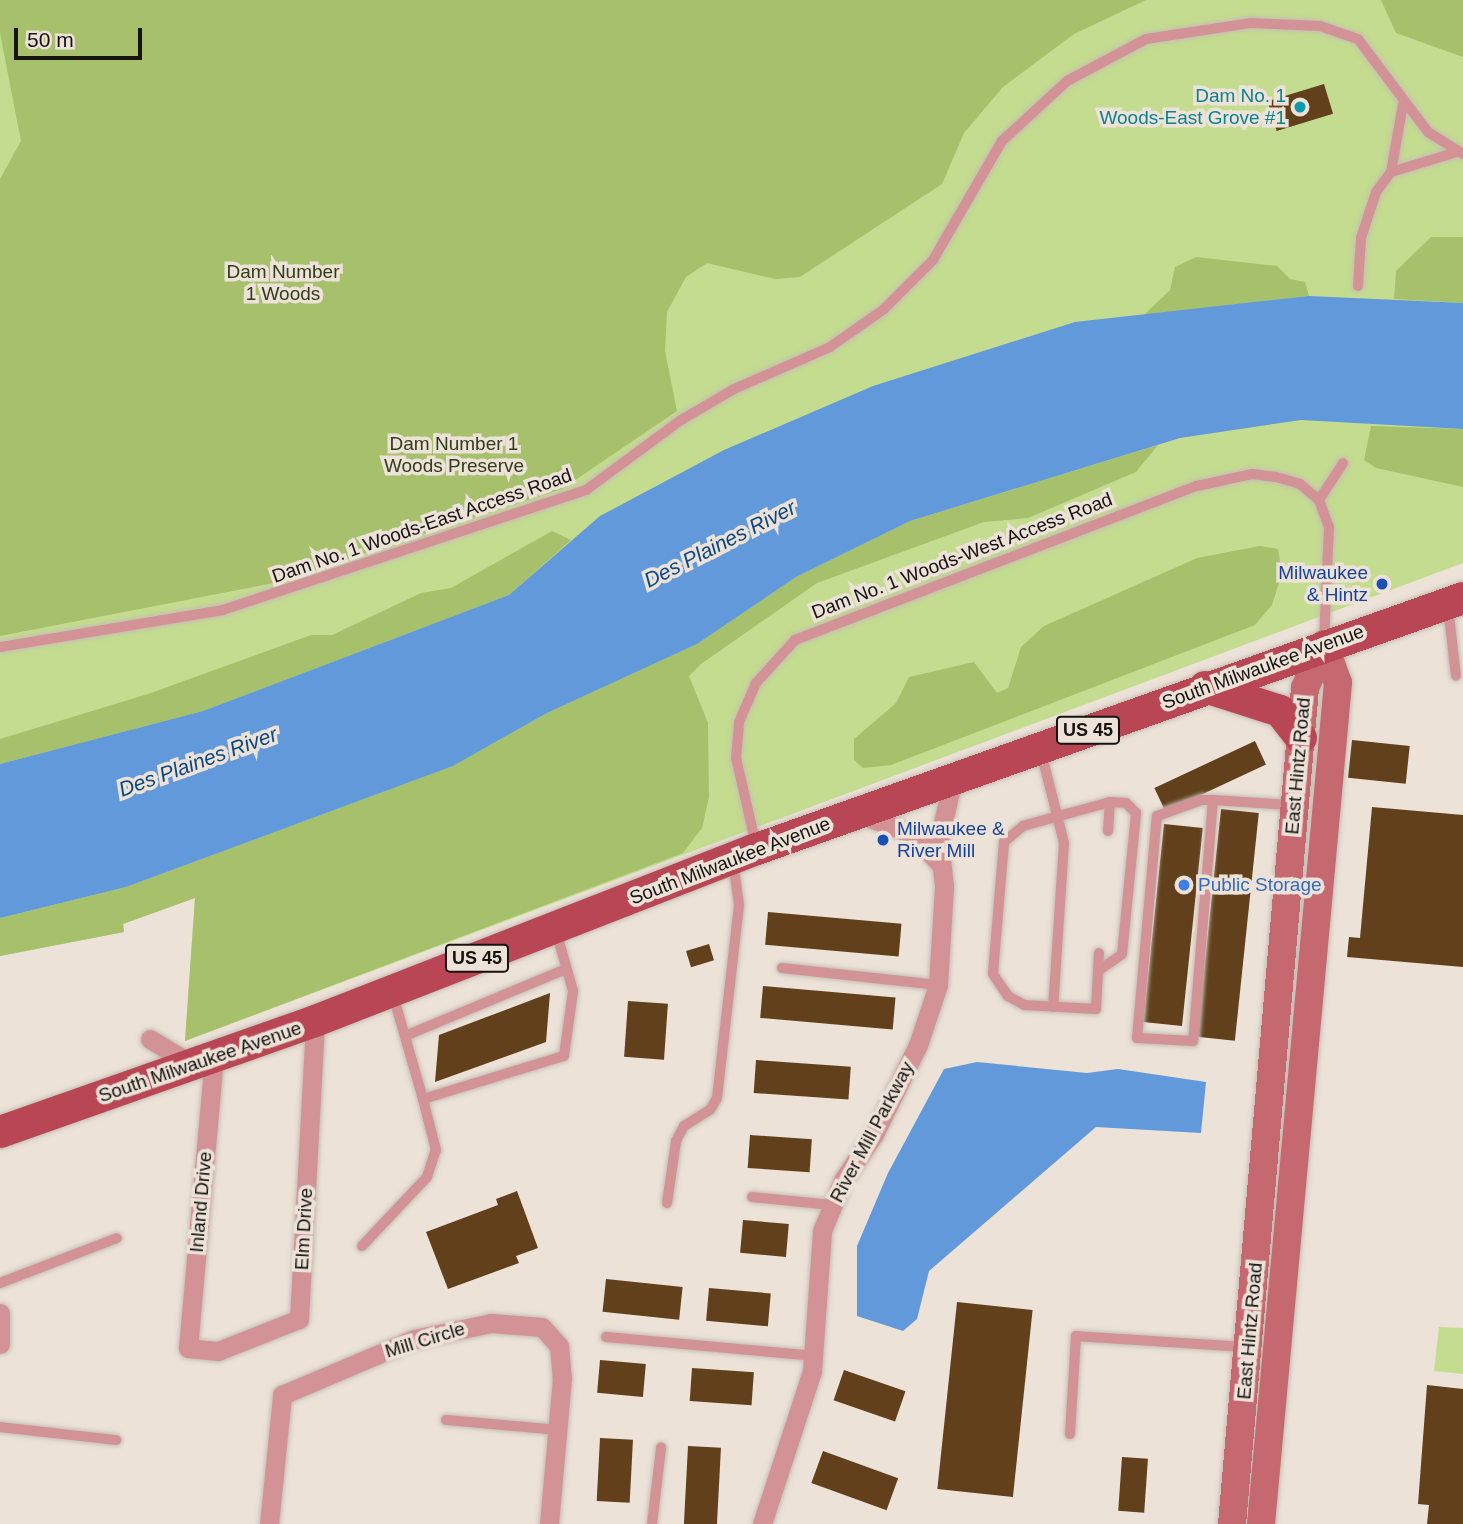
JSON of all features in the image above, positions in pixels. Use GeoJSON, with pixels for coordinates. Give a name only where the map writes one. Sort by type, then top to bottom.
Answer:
{"type":"FeatureCollection","features":[{"type":"Feature","properties":{"kind":"main road","name":"South Milwaukee Avenue"},"geometry":{"type":"LineString","coordinates":[[0,1132],[315,1021],[745,854],[1324,644],[1455,600]]}},
{"type":"Feature","properties":{"kind":"main road","name":"East Hintz Road"},"geometry":{"type":"LineString","coordinates":[[1232,1524],[1305,688],[1324,644]]}},
{"type":"Feature","properties":{"kind":"main road","name":"East Hintz Road"},"geometry":{"type":"LineString","coordinates":[[1261,1524],[1338,683],[1324,644]]}},
{"type":"Feature","properties":{"kind":"main road"},"geometry":{"type":"LineString","coordinates":[[1205,687],[1280,711],[1301,738]]}},
{"type":"Feature","properties":{"kind":"street","name":"River Mill Parkway"},"geometry":{"type":"LineString","coordinates":[[762,1524],[801,1416],[813,1356],[822,1231],[832,1205],[913,1055],[938,985],[944,886],[939,841],[953,778]]}},
{"type":"Feature","properties":{"kind":"street"},"geometry":{"type":"LineString","coordinates":[[858,813],[913,834],[940,864]]}},
{"type":"Feature","properties":{"kind":"street","name":"Elm Drive"},"geometry":{"type":"LineString","coordinates":[[188,1348],[218,1351],[299,1320],[315,1021]]}},
{"type":"Feature","properties":{"kind":"street"},"geometry":{"type":"LineString","coordinates":[[150,1040],[203,1061]]}},
{"type":"Feature","properties":{"kind":"street","name":"Inland Drive"},"geometry":{"type":"LineString","coordinates":[[188,1348],[203,1061]]}},
{"type":"Feature","properties":{"kind":"street"},"geometry":{"type":"LineString","coordinates":[[0,1313],[0,1344]]}},
{"type":"Feature","properties":{"kind":"street","name":"Mill Circle"},"geometry":{"type":"LineString","coordinates":[[269,1524],[282,1395],[414,1339],[491,1323],[542,1327],[559,1346],[562,1365],[549,1524]]}},
{"type":"Feature","properties":{"kind":"lane","name":"Dam No. 1 Woods-East Access Road"},"geometry":{"type":"LineString","coordinates":[[0,647],[223,610],[586,490],[681,420],[734,389],[830,347],[884,309],[933,260],[1002,141],[1067,81],[1146,39],[1250,23],[1320,26],[1358,39],[1403,104],[1428,132],[1460,153]]}},
{"type":"Feature","properties":{"kind":"lane"},"geometry":{"type":"LineString","coordinates":[[1358,286],[1361,238],[1376,192],[1391,172],[1403,104]]}},
{"type":"Feature","properties":{"kind":"lane","name":"Dam No. 1 Woods-East Access Road"},"geometry":{"type":"LineString","coordinates":[[1391,172],[1425,157],[1460,153]]}},
{"type":"Feature","properties":{"kind":"lane"},"geometry":{"type":"LineString","coordinates":[[1324,644],[1329,527],[1319,500],[1343,463]]}},
{"type":"Feature","properties":{"kind":"lane","name":"Dam No. 1 Woods-West Access Road"},"geometry":{"type":"LineString","coordinates":[[667,1203],[676,1140],[684,1126],[710,1110],[717,1098],[745,854],[736,758],[739,722],[757,683],[795,640],[1197,486],[1252,474],[1300,484],[1319,500]]}},
{"type":"Feature","properties":{"kind":"lane"},"geometry":{"type":"LineString","coordinates":[[1455,600],[1456,676]]}},
{"type":"Feature","properties":{"kind":"lane"},"geometry":{"type":"LineString","coordinates":[[1040,747],[1064,843],[1053,1007]]}},
{"type":"Feature","properties":{"kind":"lane"},"geometry":{"type":"LineString","coordinates":[[1213,800],[1193,1041],[1137,1038],[1157,816],[1213,800],[1295,805]]}},
{"type":"Feature","properties":{"kind":"lane"},"geometry":{"type":"LineString","coordinates":[[1108,831],[1110,802]]}},
{"type":"Feature","properties":{"kind":"lane"},"geometry":{"type":"LineString","coordinates":[[1098,971],[1122,954],[1136,813],[1126,803],[1110,802],[1023,826],[1004,842],[993,974],[1008,996],[1024,1005],[1096,1009],[1098,971],[1099,953]]}},
{"type":"Feature","properties":{"kind":"lane"},"geometry":{"type":"LineString","coordinates":[[423,1100],[564,1056],[573,991],[555,928]]}},
{"type":"Feature","properties":{"kind":"lane"},"geometry":{"type":"LineString","coordinates":[[782,968],[938,985]]}},
{"type":"Feature","properties":{"kind":"lane"},"geometry":{"type":"LineString","coordinates":[[405,1036],[566,969]]}},
{"type":"Feature","properties":{"kind":"lane"},"geometry":{"type":"LineString","coordinates":[[362,1246],[427,1177],[436,1150],[392,991]]}},
{"type":"Feature","properties":{"kind":"lane"},"geometry":{"type":"LineString","coordinates":[[752,1197],[832,1205]]}},
{"type":"Feature","properties":{"kind":"lane"},"geometry":{"type":"LineString","coordinates":[[0,1283],[117,1238]]}},
{"type":"Feature","properties":{"kind":"lane"},"geometry":{"type":"LineString","coordinates":[[1070,1434],[1076,1336],[1248,1347]]}},
{"type":"Feature","properties":{"kind":"lane"},"geometry":{"type":"LineString","coordinates":[[606,1337],[813,1356]]}},
{"type":"Feature","properties":{"kind":"lane"},"geometry":{"type":"LineString","coordinates":[[446,1420],[556,1430]]}},
{"type":"Feature","properties":{"kind":"lane"},"geometry":{"type":"LineString","coordinates":[[0,1427],[116,1440]]}},
{"type":"Feature","properties":{"kind":"lane"},"geometry":{"type":"LineString","coordinates":[[652,1524],[661,1448]]}},
{"type":"Feature","properties":{"kind":"green space","name":"Dam Number 1 Woods Preserve"},"geometry":{"type":"Polygon","coordinates":[[[0,0],[1463,0],[1463,563],[185,1041],[195,898],[123,924],[124,932],[0,956],[0,0]]]}},
{"type":"Feature","properties":{"kind":"green space","name":"Dam Number 1 Woods"},"geometry":{"type":"Polygon","coordinates":[[[0,0],[1146,0],[1074,34],[1003,87],[964,133],[942,184],[800,277],[775,279],[707,263],[686,277],[667,312],[665,351],[677,411],[562,489],[274,583],[0,636],[0,179],[21,141],[0,33],[0,0]]]}},
{"type":"Feature","properties":{"kind":"green space"},"geometry":{"type":"Polygon","coordinates":[[[1381,0],[1463,0],[1463,57],[1396,33],[1381,0]]]}},
{"type":"Feature","properties":{"kind":"green space"},"geometry":{"type":"Polygon","coordinates":[[[1431,237],[1463,237],[1463,303],[1394,299],[1396,271],[1431,237]]]}},
{"type":"Feature","properties":{"kind":"green space"},"geometry":{"type":"Polygon","coordinates":[[[1196,257],[1277,266],[1290,279],[1305,282],[1309,296],[1144,315],[1170,290],[1175,267],[1196,257]]]}},
{"type":"Feature","properties":{"kind":"green space"},"geometry":{"type":"Polygon","coordinates":[[[1371,426],[1463,429],[1463,487],[1376,468],[1364,460],[1371,426]]]}},
{"type":"Feature","properties":{"kind":"green space"},"geometry":{"type":"Polygon","coordinates":[[[1158,445],[1136,472],[1028,518],[984,522],[817,583],[701,664],[689,676],[708,723],[709,797],[702,828],[683,853],[185,1041],[195,898],[123,924],[124,932],[0,956],[0,918],[126,887],[453,766],[547,713],[697,644],[796,577],[910,521],[1158,445]]]}},
{"type":"Feature","properties":{"kind":"green space"},"geometry":{"type":"Polygon","coordinates":[[[552,531],[571,540],[509,595],[203,711],[0,764],[0,739],[148,694],[311,635],[332,635],[421,593],[451,588],[552,531]]]}},
{"type":"Feature","properties":{"kind":"green space"},"geometry":{"type":"Polygon","coordinates":[[[1260,546],[1278,549],[1282,573],[1272,605],[1255,625],[891,765],[863,768],[854,760],[854,739],[896,703],[909,677],[974,662],[997,693],[1008,688],[1021,647],[1044,626],[1197,558],[1260,546]]]}},
{"type":"Feature","properties":{"kind":"green space"},"geometry":{"type":"Polygon","coordinates":[[[1439,1327],[1463,1328],[1463,1374],[1434,1371],[1439,1327]]]}},
{"type":"Feature","properties":{"kind":"water","name":"Des Plaines River"},"geometry":{"type":"Polygon","coordinates":[[[1309,296],[1463,303],[1463,429],[1301,420],[1180,438],[910,521],[796,577],[697,644],[547,713],[453,766],[126,887],[0,918],[0,764],[203,711],[509,595],[600,516],[724,450],[873,386],[1075,322],[1309,296]]]}},
{"type":"Feature","properties":{"kind":"water"},"geometry":{"type":"Polygon","coordinates":[[[977,1062],[1087,1073],[1118,1069],[1206,1082],[1201,1133],[1096,1127],[929,1271],[917,1319],[903,1331],[857,1316],[857,1246],[888,1173],[944,1069],[977,1062]]]}},
{"type":"Feature","properties":{"kind":"building","name":"Dam No. 1 Woods-East Grove #1"},"geometry":{"type":"Polygon","coordinates":[[[1324,84],[1333,114],[1277,131],[1268,101],[1324,84]]]}},
{"type":"Feature","properties":{"kind":"building"},"geometry":{"type":"Polygon","coordinates":[[[1352,740],[1410,746],[1406,784],[1348,778],[1352,740]]]}},
{"type":"Feature","properties":{"kind":"building"},"geometry":{"type":"Polygon","coordinates":[[[1255,741],[1266,765],[1165,811],[1154,788],[1255,741]]]}},
{"type":"Feature","properties":{"kind":"building"},"geometry":{"type":"Polygon","coordinates":[[[1372,807],[1463,815],[1463,967],[1347,957],[1349,937],[1360,938],[1372,807]]]}},
{"type":"Feature","properties":{"kind":"building"},"geometry":{"type":"Polygon","coordinates":[[[1221,809],[1259,813],[1235,1041],[1197,1037],[1221,809]]]}},
{"type":"Feature","properties":{"kind":"building"},"geometry":{"type":"Polygon","coordinates":[[[1164,824],[1203,828],[1182,1026],[1143,1022],[1164,824]]]}},
{"type":"Feature","properties":{"kind":"building"},"geometry":{"type":"Polygon","coordinates":[[[768,912],[901,924],[899,957],[765,945],[768,912]]]}},
{"type":"Feature","properties":{"kind":"building"},"geometry":{"type":"Polygon","coordinates":[[[709,944],[714,960],[691,967],[686,951],[709,944]]]}},
{"type":"Feature","properties":{"kind":"building"},"geometry":{"type":"Polygon","coordinates":[[[763,986],[895,998],[893,1029],[760,1018],[763,986]]]}},
{"type":"Feature","properties":{"kind":"building"},"geometry":{"type":"Polygon","coordinates":[[[550,993],[546,1042],[435,1082],[439,1035],[550,993]]]}},
{"type":"Feature","properties":{"kind":"building"},"geometry":{"type":"Polygon","coordinates":[[[628,1001],[668,1004],[664,1060],[624,1057],[628,1001]]]}},
{"type":"Feature","properties":{"kind":"building"},"geometry":{"type":"Polygon","coordinates":[[[756,1060],[851,1067],[848,1100],[754,1093],[756,1060]]]}},
{"type":"Feature","properties":{"kind":"building"},"geometry":{"type":"Polygon","coordinates":[[[750,1135],[812,1139],[810,1172],[748,1168],[750,1135]]]}},
{"type":"Feature","properties":{"kind":"building"},"geometry":{"type":"Polygon","coordinates":[[[517,1191],[538,1248],[516,1256],[519,1263],[448,1289],[426,1232],[498,1205],[496,1199],[517,1191]]]}},
{"type":"Feature","properties":{"kind":"building"},"geometry":{"type":"Polygon","coordinates":[[[743,1220],[789,1224],[786,1257],[740,1253],[743,1220]]]}},
{"type":"Feature","properties":{"kind":"building"},"geometry":{"type":"Polygon","coordinates":[[[606,1279],[683,1287],[679,1320],[603,1312],[606,1279]]]}},
{"type":"Feature","properties":{"kind":"building"},"geometry":{"type":"Polygon","coordinates":[[[709,1288],[771,1293],[768,1326],[706,1321],[709,1288]]]}},
{"type":"Feature","properties":{"kind":"building"},"geometry":{"type":"Polygon","coordinates":[[[957,1302],[1033,1310],[1013,1497],[937,1489],[957,1302]]]}},
{"type":"Feature","properties":{"kind":"building"},"geometry":{"type":"Polygon","coordinates":[[[600,1360],[646,1364],[643,1397],[597,1393],[600,1360]]]}},
{"type":"Feature","properties":{"kind":"building"},"geometry":{"type":"Polygon","coordinates":[[[692,1368],[754,1372],[752,1405],[690,1401],[692,1368]]]}},
{"type":"Feature","properties":{"kind":"building"},"geometry":{"type":"Polygon","coordinates":[[[844,1370],[905,1391],[895,1421],[834,1400],[844,1370]]]}},
{"type":"Feature","properties":{"kind":"building"},"geometry":{"type":"Polygon","coordinates":[[[1427,1385],[1463,1389],[1463,1524],[1427,1524],[1429,1505],[1418,1504],[1427,1385]]]}},
{"type":"Feature","properties":{"kind":"building"},"geometry":{"type":"Polygon","coordinates":[[[600,1438],[633,1440],[630,1503],[597,1501],[600,1438]]]}},
{"type":"Feature","properties":{"kind":"building"},"geometry":{"type":"Polygon","coordinates":[[[688,1446],[721,1448],[717,1524],[684,1524],[688,1446]]]}},
{"type":"Feature","properties":{"kind":"building"},"geometry":{"type":"Polygon","coordinates":[[[823,1451],[898,1478],[887,1510],[811,1483],[823,1451]]]}},
{"type":"Feature","properties":{"kind":"building"},"geometry":{"type":"Polygon","coordinates":[[[1122,1457],[1148,1459],[1144,1513],[1118,1511],[1122,1457]]]}},
{"type":"Feature","properties":{"kind":"place","name":"Dam No. 1 Woods-East Grove #1"},"geometry":{"type":"Point","coordinates":[1300,107]}},
{"type":"Feature","properties":{"kind":"place","name":"Milwaukee & Hintz"},"geometry":{"type":"Point","coordinates":[1382,584]}},
{"type":"Feature","properties":{"kind":"place","name":"Milwaukee & River Mill"},"geometry":{"type":"Point","coordinates":[883,840]}},
{"type":"Feature","properties":{"kind":"place","name":"Public Storage"},"geometry":{"type":"Point","coordinates":[1184,885]}}]}
